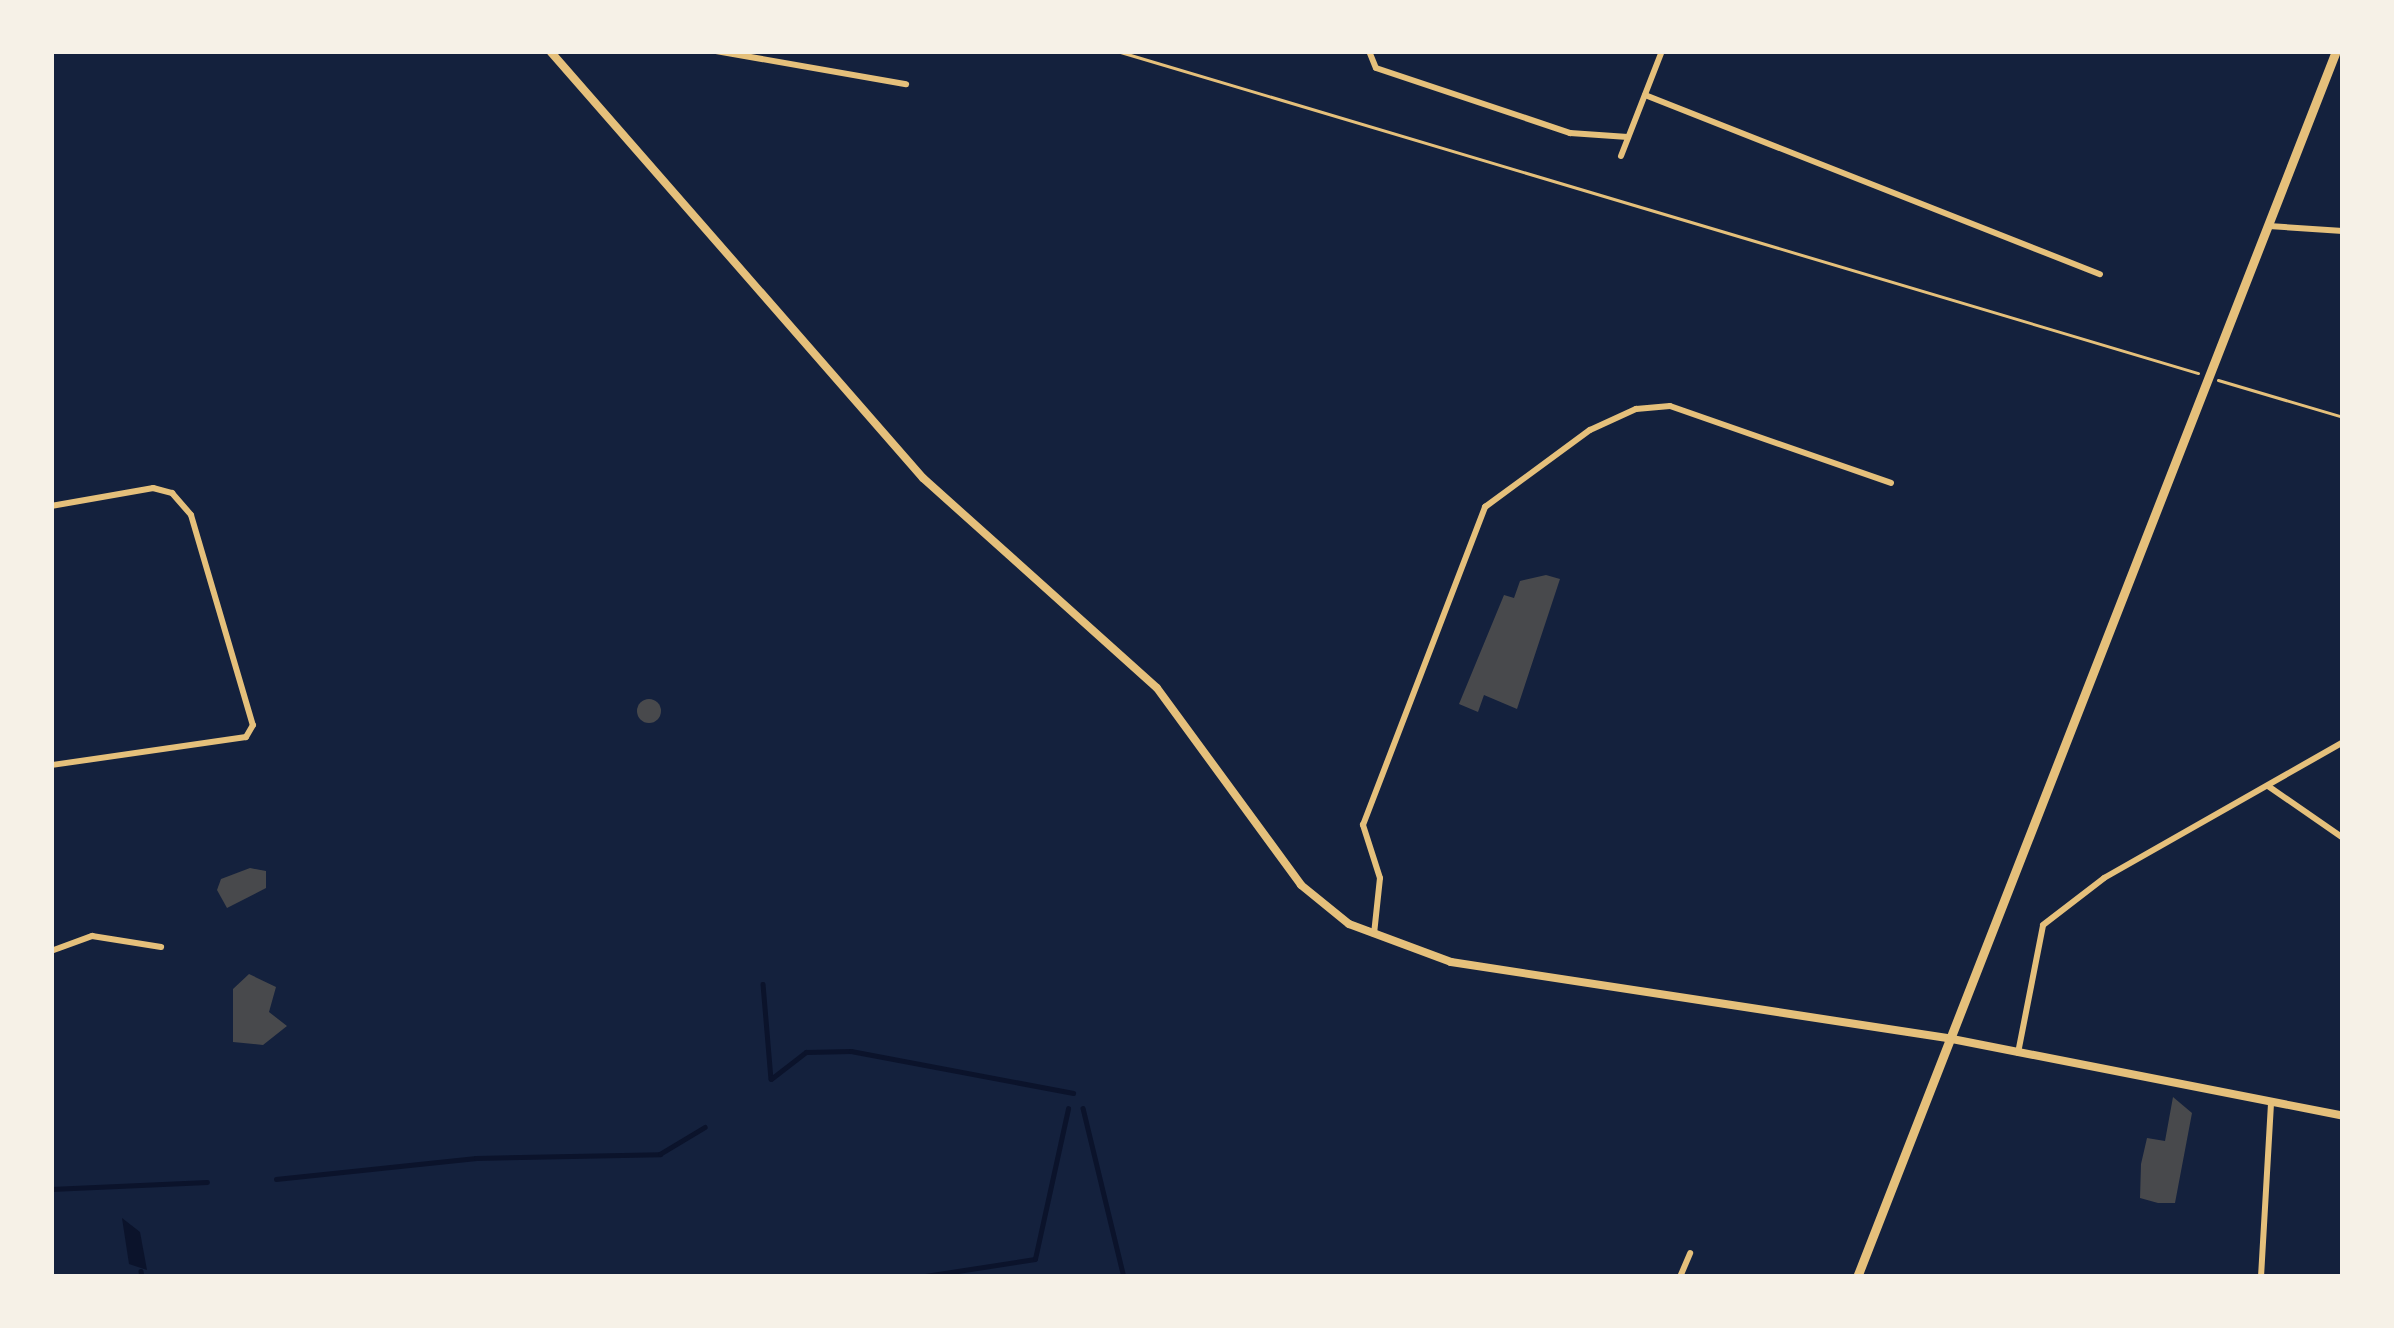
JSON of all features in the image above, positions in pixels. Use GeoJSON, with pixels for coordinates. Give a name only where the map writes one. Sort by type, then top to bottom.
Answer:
{"type":"FeatureCollection","features":[{"type":"Feature","properties":{"kind":"main road"},"geometry":{"type":"LineString","coordinates":[[1857,1277],[2336,51]]}},
{"type":"Feature","properties":{"kind":"street"},"geometry":{"type":"LineString","coordinates":[[550,51],[923,478],[1156,688],[1301,885],[1373,936],[1495,970],[1948,1038],[2343,1116]]}},
{"type":"Feature","properties":{"kind":"street"},"geometry":{"type":"LineString","coordinates":[[716,51],[906,84]]}},
{"type":"Feature","properties":{"kind":"street"},"geometry":{"type":"LineString","coordinates":[[1369,51],[1376,68],[1570,133],[1628,137]]}},
{"type":"Feature","properties":{"kind":"street"},"geometry":{"type":"LineString","coordinates":[[1621,155],[1663,51]]}},
{"type":"Feature","properties":{"kind":"street"},"geometry":{"type":"LineString","coordinates":[[1646,95],[2099,274]]}},
{"type":"Feature","properties":{"kind":"street"},"geometry":{"type":"LineString","coordinates":[[2266,226],[2343,231]]}},
{"type":"Feature","properties":{"kind":"street"},"geometry":{"type":"LineString","coordinates":[[1373,936],[1380,878],[1363,825],[1485,507],[1590,430],[1636,409],[1670,406],[1891,483]]}},
{"type":"Feature","properties":{"kind":"street"},"geometry":{"type":"LineString","coordinates":[[51,506],[153,488],[172,493],[191,515],[251,706],[246,737],[51,765]]}},
{"type":"Feature","properties":{"kind":"street"},"geometry":{"type":"LineString","coordinates":[[2018,1053],[2043,925],[2104,878],[2343,742]]}},
{"type":"Feature","properties":{"kind":"street"},"geometry":{"type":"LineString","coordinates":[[2268,786],[2343,838]]}},
{"type":"Feature","properties":{"kind":"street"},"geometry":{"type":"LineString","coordinates":[[51,951],[92,936],[161,947]]}},
{"type":"Feature","properties":{"kind":"street"},"geometry":{"type":"LineString","coordinates":[[2261,1277],[2272,1101]]}},
{"type":"Feature","properties":{"kind":"street"},"geometry":{"type":"LineString","coordinates":[[1680,1277],[1690,1253]]}},
{"type":"Feature","properties":{"kind":"path"},"geometry":{"type":"LineString","coordinates":[[1117,51],[2343,417]]}},
{"type":"Feature","properties":{"kind":"water"},"geometry":{"type":"Polygon","coordinates":[[[122,1218],[140,1232],[147,1270],[129,1264],[122,1218]]]}},
{"type":"Feature","properties":{"kind":"building"},"geometry":{"type":"Polygon","coordinates":[[[1546,575],[1560,579],[1517,709],[1484,695],[1478,712],[1459,704],[1504,595],[1514,598],[1520,581],[1546,575]]]}},
{"type":"Feature","properties":{"kind":"building"},"geometry":{"type":"Polygon","coordinates":[[[649,699],[661,711],[649,723],[637,711],[649,699]]]}},
{"type":"Feature","properties":{"kind":"building"},"geometry":{"type":"Polygon","coordinates":[[[250,868],[266,871],[266,888],[227,908],[217,890],[221,879],[250,868]]]}},
{"type":"Feature","properties":{"kind":"building"},"geometry":{"type":"Polygon","coordinates":[[[249,974],[276,987],[269,1012],[287,1026],[263,1045],[233,1042],[233,989],[249,974]]]}},
{"type":"Feature","properties":{"kind":"building"},"geometry":{"type":"Polygon","coordinates":[[[2173,1097],[2192,1113],[2175,1203],[2158,1203],[2140,1198],[2141,1164],[2147,1138],[2165,1141],[2173,1097]]]}},
{"type":"Feature","properties":{"kind":"waterway"},"geometry":{"type":"LineString","coordinates":[[763,984],[771,1079],[806,1052],[851,1051],[1073,1093]]}},
{"type":"Feature","properties":{"kind":"waterway"},"geometry":{"type":"LineString","coordinates":[[1083,1108],[1124,1277]]}},
{"type":"Feature","properties":{"kind":"waterway"},"geometry":{"type":"LineString","coordinates":[[919,1277],[1035,1259],[1068,1109]]}},
{"type":"Feature","properties":{"kind":"waterway"},"geometry":{"type":"LineString","coordinates":[[276,1179],[476,1158],[660,1154],[705,1127]]}},
{"type":"Feature","properties":{"kind":"waterway"},"geometry":{"type":"LineString","coordinates":[[51,1189],[207,1182]]}},
{"type":"Feature","properties":{"kind":"waterway"},"geometry":{"type":"LineString","coordinates":[[141,1271],[142,1277]]}}]}
